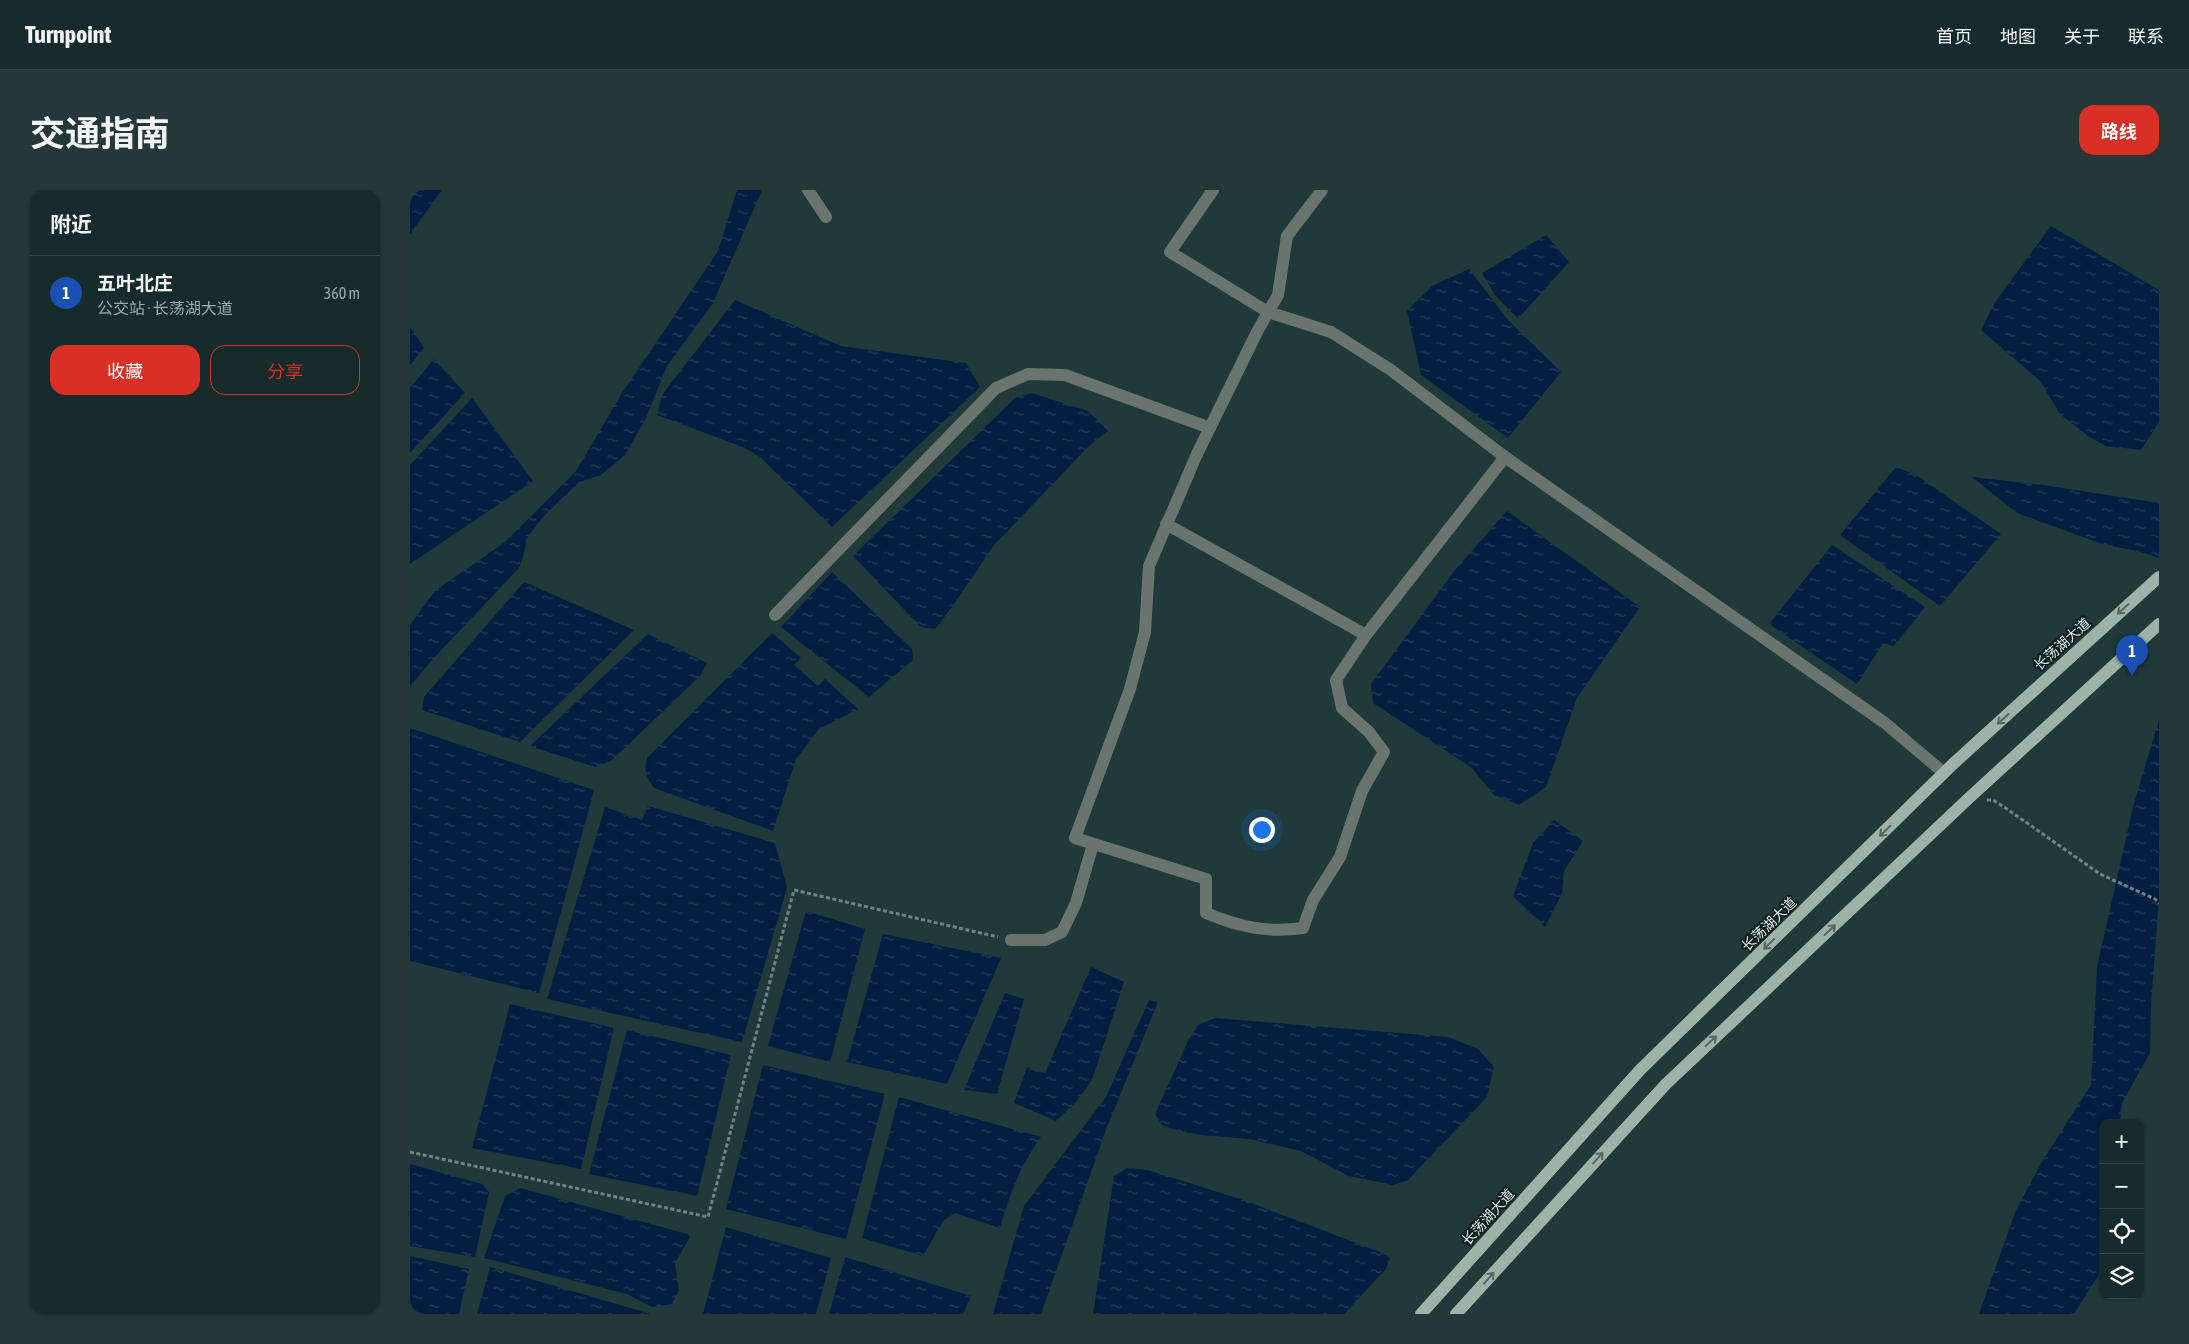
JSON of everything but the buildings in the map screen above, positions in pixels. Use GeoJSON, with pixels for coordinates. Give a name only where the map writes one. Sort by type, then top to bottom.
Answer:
{"type":"FeatureCollection","features":[{"type":"Feature","properties":{"kind":"main road","name":"长荡湖大道"},"geometry":{"type":"LineString","coordinates":[[1421,1314],[1640,1070],[1944,773],[2159,577]]}},
{"type":"Feature","properties":{"kind":"main road"},"geometry":{"type":"LineString","coordinates":[[1456,1314],[1666,1084],[1969,798],[2159,624]]}},
{"type":"Feature","properties":{"kind":"street"},"geometry":{"type":"LineString","coordinates":[[808,190],[826,217]]}},
{"type":"Feature","properties":{"kind":"street"},"geometry":{"type":"LineString","coordinates":[[1213,190],[1170,252],[1268,312],[1331,332],[1390,370],[1505,457],[1884,723],[1944,773]]}},
{"type":"Feature","properties":{"kind":"street"},"geometry":{"type":"LineString","coordinates":[[1322,190],[1287,236],[1278,295],[1210,428],[1148,566],[1145,632],[1130,689],[1074,838],[1206,879],[1206,913],[1231,924],[1279,932],[1303,928],[1313,900],[1340,857],[1362,791],[1384,752],[1369,732],[1342,708],[1336,680],[1366,635],[1505,457]]}},
{"type":"Feature","properties":{"kind":"street"},"geometry":{"type":"LineString","coordinates":[[775,615],[996,388],[1028,374],[1065,375],[1210,428]]}},
{"type":"Feature","properties":{"kind":"street"},"geometry":{"type":"LineString","coordinates":[[1166,524],[1366,635]]}},
{"type":"Feature","properties":{"kind":"street"},"geometry":{"type":"LineString","coordinates":[[1011,940],[1045,940],[1062,932],[1076,903],[1093,844]]}},
{"type":"Feature","properties":{"kind":"path"},"geometry":{"type":"LineString","coordinates":[[1969,798],[1993,800],[2100,874],[2155,899],[2159,903]]}},
{"type":"Feature","properties":{"kind":"path"},"geometry":{"type":"LineString","coordinates":[[410,1152],[708,1217],[794,890],[1011,940]]}},
{"type":"Feature","properties":{"kind":"water"},"geometry":{"type":"Polygon","coordinates":[[[410,190],[442,190],[410,234],[410,190]]]}},
{"type":"Feature","properties":{"kind":"water"},"geometry":{"type":"Polygon","coordinates":[[[737,190],[762,190],[713,303],[667,366],[646,418],[625,455],[601,475],[579,482],[543,517],[526,539],[525,551],[519,568],[410,686],[410,625],[435,591],[505,542],[576,471],[622,393],[718,251],[737,190]]]}},
{"type":"Feature","properties":{"kind":"water"},"geometry":{"type":"Polygon","coordinates":[[[2051,226],[2159,290],[2159,422],[2141,450],[2106,446],[2088,436],[2060,414],[2040,381],[1981,330],[1995,302],[2051,226]]]}},
{"type":"Feature","properties":{"kind":"water"},"geometry":{"type":"Polygon","coordinates":[[[1546,235],[1569,262],[1518,319],[1495,295],[1482,273],[1546,235]]]}},
{"type":"Feature","properties":{"kind":"water"},"geometry":{"type":"Polygon","coordinates":[[[1469,269],[1508,320],[1561,372],[1508,438],[1421,375],[1407,311],[1432,286],[1469,269]]]}},
{"type":"Feature","properties":{"kind":"water"},"geometry":{"type":"Polygon","coordinates":[[[735,300],[841,346],[966,363],[980,387],[832,527],[760,457],[745,448],[657,415],[662,395],[735,300]]]}},
{"type":"Feature","properties":{"kind":"water"},"geometry":{"type":"Polygon","coordinates":[[[410,327],[424,348],[410,365],[410,327]]]}},
{"type":"Feature","properties":{"kind":"water"},"geometry":{"type":"Polygon","coordinates":[[[434,359],[465,393],[410,453],[410,388],[434,359]]]}},
{"type":"Feature","properties":{"kind":"water"},"geometry":{"type":"Polygon","coordinates":[[[1032,393],[1088,411],[1108,431],[1089,446],[994,545],[935,629],[921,627],[853,556],[1015,398],[1032,393]]]}},
{"type":"Feature","properties":{"kind":"water"},"geometry":{"type":"Polygon","coordinates":[[[472,398],[533,481],[410,564],[410,465],[472,398]]]}},
{"type":"Feature","properties":{"kind":"water"},"geometry":{"type":"Polygon","coordinates":[[[1896,467],[1916,475],[2001,534],[1940,606],[1840,535],[1896,467]]]}},
{"type":"Feature","properties":{"kind":"water"},"geometry":{"type":"Polygon","coordinates":[[[1972,477],[2043,485],[2159,503],[2159,558],[2138,551],[2105,545],[2017,513],[1972,477]]]}},
{"type":"Feature","properties":{"kind":"water"},"geometry":{"type":"Polygon","coordinates":[[[1507,511],[1640,607],[1577,698],[1546,787],[1519,805],[1494,795],[1472,768],[1373,703],[1371,684],[1455,570],[1507,511]]]}},
{"type":"Feature","properties":{"kind":"water"},"geometry":{"type":"Polygon","coordinates":[[[1832,545],[1925,607],[1894,646],[1883,643],[1857,684],[1769,624],[1832,545]]]}},
{"type":"Feature","properties":{"kind":"water"},"geometry":{"type":"Polygon","coordinates":[[[832,572],[912,649],[913,660],[869,697],[781,627],[832,572]]]}},
{"type":"Feature","properties":{"kind":"water"},"geometry":{"type":"Polygon","coordinates":[[[524,582],[634,630],[520,742],[422,710],[424,697],[524,582]]]}},
{"type":"Feature","properties":{"kind":"water"},"geometry":{"type":"Polygon","coordinates":[[[772,633],[801,658],[794,665],[818,686],[825,679],[858,709],[819,729],[796,759],[773,831],[654,788],[647,777],[646,770],[647,758],[772,633]]]}},
{"type":"Feature","properties":{"kind":"water"},"geometry":{"type":"Polygon","coordinates":[[[648,634],[707,663],[700,676],[611,761],[595,767],[530,746],[648,634]]]}},
{"type":"Feature","properties":{"kind":"water"},"geometry":{"type":"Polygon","coordinates":[[[2159,720],[2159,898],[2151,1004],[2150,1053],[2122,1103],[2120,1119],[2099,1119],[2099,1274],[2074,1314],[1979,1314],[2016,1210],[2043,1160],[2091,1085],[2097,967],[2133,807],[2159,720]]]}},
{"type":"Feature","properties":{"kind":"water"},"geometry":{"type":"Polygon","coordinates":[[[410,728],[594,790],[539,993],[410,961],[410,728]]]}},
{"type":"Feature","properties":{"kind":"water"},"geometry":{"type":"Polygon","coordinates":[[[648,806],[775,843],[787,888],[742,1042],[547,999],[605,807],[642,820],[648,806]]]}},
{"type":"Feature","properties":{"kind":"water"},"geometry":{"type":"Polygon","coordinates":[[[1554,820],[1583,841],[1564,871],[1562,893],[1545,927],[1513,896],[1533,843],[1554,820]]]}},
{"type":"Feature","properties":{"kind":"water"},"geometry":{"type":"Polygon","coordinates":[[[806,911],[865,929],[830,1062],[768,1046],[806,911]]]}},
{"type":"Feature","properties":{"kind":"water"},"geometry":{"type":"Polygon","coordinates":[[[883,934],[1001,958],[947,1084],[847,1062],[883,934]]]}},
{"type":"Feature","properties":{"kind":"water"},"geometry":{"type":"Polygon","coordinates":[[[1091,967],[1124,982],[1092,1080],[1076,1102],[1056,1121],[1014,1103],[1027,1067],[1045,1073],[1091,967]]]}},
{"type":"Feature","properties":{"kind":"water"},"geometry":{"type":"Polygon","coordinates":[[[1005,993],[1024,999],[997,1094],[964,1090],[1005,993]]]}},
{"type":"Feature","properties":{"kind":"water"},"geometry":{"type":"Polygon","coordinates":[[[1149,1000],[1158,1002],[1107,1127],[1041,1314],[993,1314],[1024,1206],[1106,1097],[1149,1000]]]}},
{"type":"Feature","properties":{"kind":"water"},"geometry":{"type":"Polygon","coordinates":[[[510,1004],[614,1028],[581,1169],[472,1148],[510,1004]]]}},
{"type":"Feature","properties":{"kind":"water"},"geometry":{"type":"Polygon","coordinates":[[[1215,1018],[1448,1037],[1478,1049],[1494,1067],[1487,1097],[1408,1180],[1393,1185],[1349,1176],[1301,1151],[1249,1139],[1178,1131],[1162,1125],[1155,1114],[1188,1041],[1198,1025],[1215,1018]]]}},
{"type":"Feature","properties":{"kind":"water"},"geometry":{"type":"Polygon","coordinates":[[[627,1030],[731,1055],[697,1196],[589,1174],[627,1030]]]}},
{"type":"Feature","properties":{"kind":"water"},"geometry":{"type":"Polygon","coordinates":[[[763,1065],[885,1094],[846,1239],[726,1209],[763,1065]]]}},
{"type":"Feature","properties":{"kind":"water"},"geometry":{"type":"Polygon","coordinates":[[[899,1097],[1041,1137],[1016,1180],[1000,1228],[955,1213],[943,1221],[923,1256],[862,1238],[899,1097]]]}},
{"type":"Feature","properties":{"kind":"water"},"geometry":{"type":"Polygon","coordinates":[[[410,1164],[482,1184],[489,1192],[475,1257],[410,1246],[410,1164]]]}},
{"type":"Feature","properties":{"kind":"water"},"geometry":{"type":"Polygon","coordinates":[[[1127,1168],[1148,1170],[1243,1200],[1380,1252],[1390,1258],[1386,1269],[1344,1314],[1093,1314],[1114,1176],[1127,1168]]]}},
{"type":"Feature","properties":{"kind":"water"},"geometry":{"type":"Polygon","coordinates":[[[520,1188],[691,1235],[675,1263],[679,1290],[672,1304],[652,1307],[627,1294],[484,1258],[505,1196],[520,1188]]]}},
{"type":"Feature","properties":{"kind":"water"},"geometry":{"type":"Polygon","coordinates":[[[726,1227],[831,1258],[816,1314],[703,1314],[726,1227]]]}},
{"type":"Feature","properties":{"kind":"water"},"geometry":{"type":"Polygon","coordinates":[[[410,1256],[469,1269],[459,1314],[410,1314],[410,1256]]]}},
{"type":"Feature","properties":{"kind":"water"},"geometry":{"type":"Polygon","coordinates":[[[845,1257],[971,1296],[963,1314],[829,1314],[845,1257]]]}},
{"type":"Feature","properties":{"kind":"water"},"geometry":{"type":"Polygon","coordinates":[[[490,1267],[651,1314],[477,1314],[490,1267]]]}},
{"type":"Feature","properties":{"kind":"place","name":"五叶北庄"},"geometry":{"type":"Point","coordinates":[2132,676]}}]}
